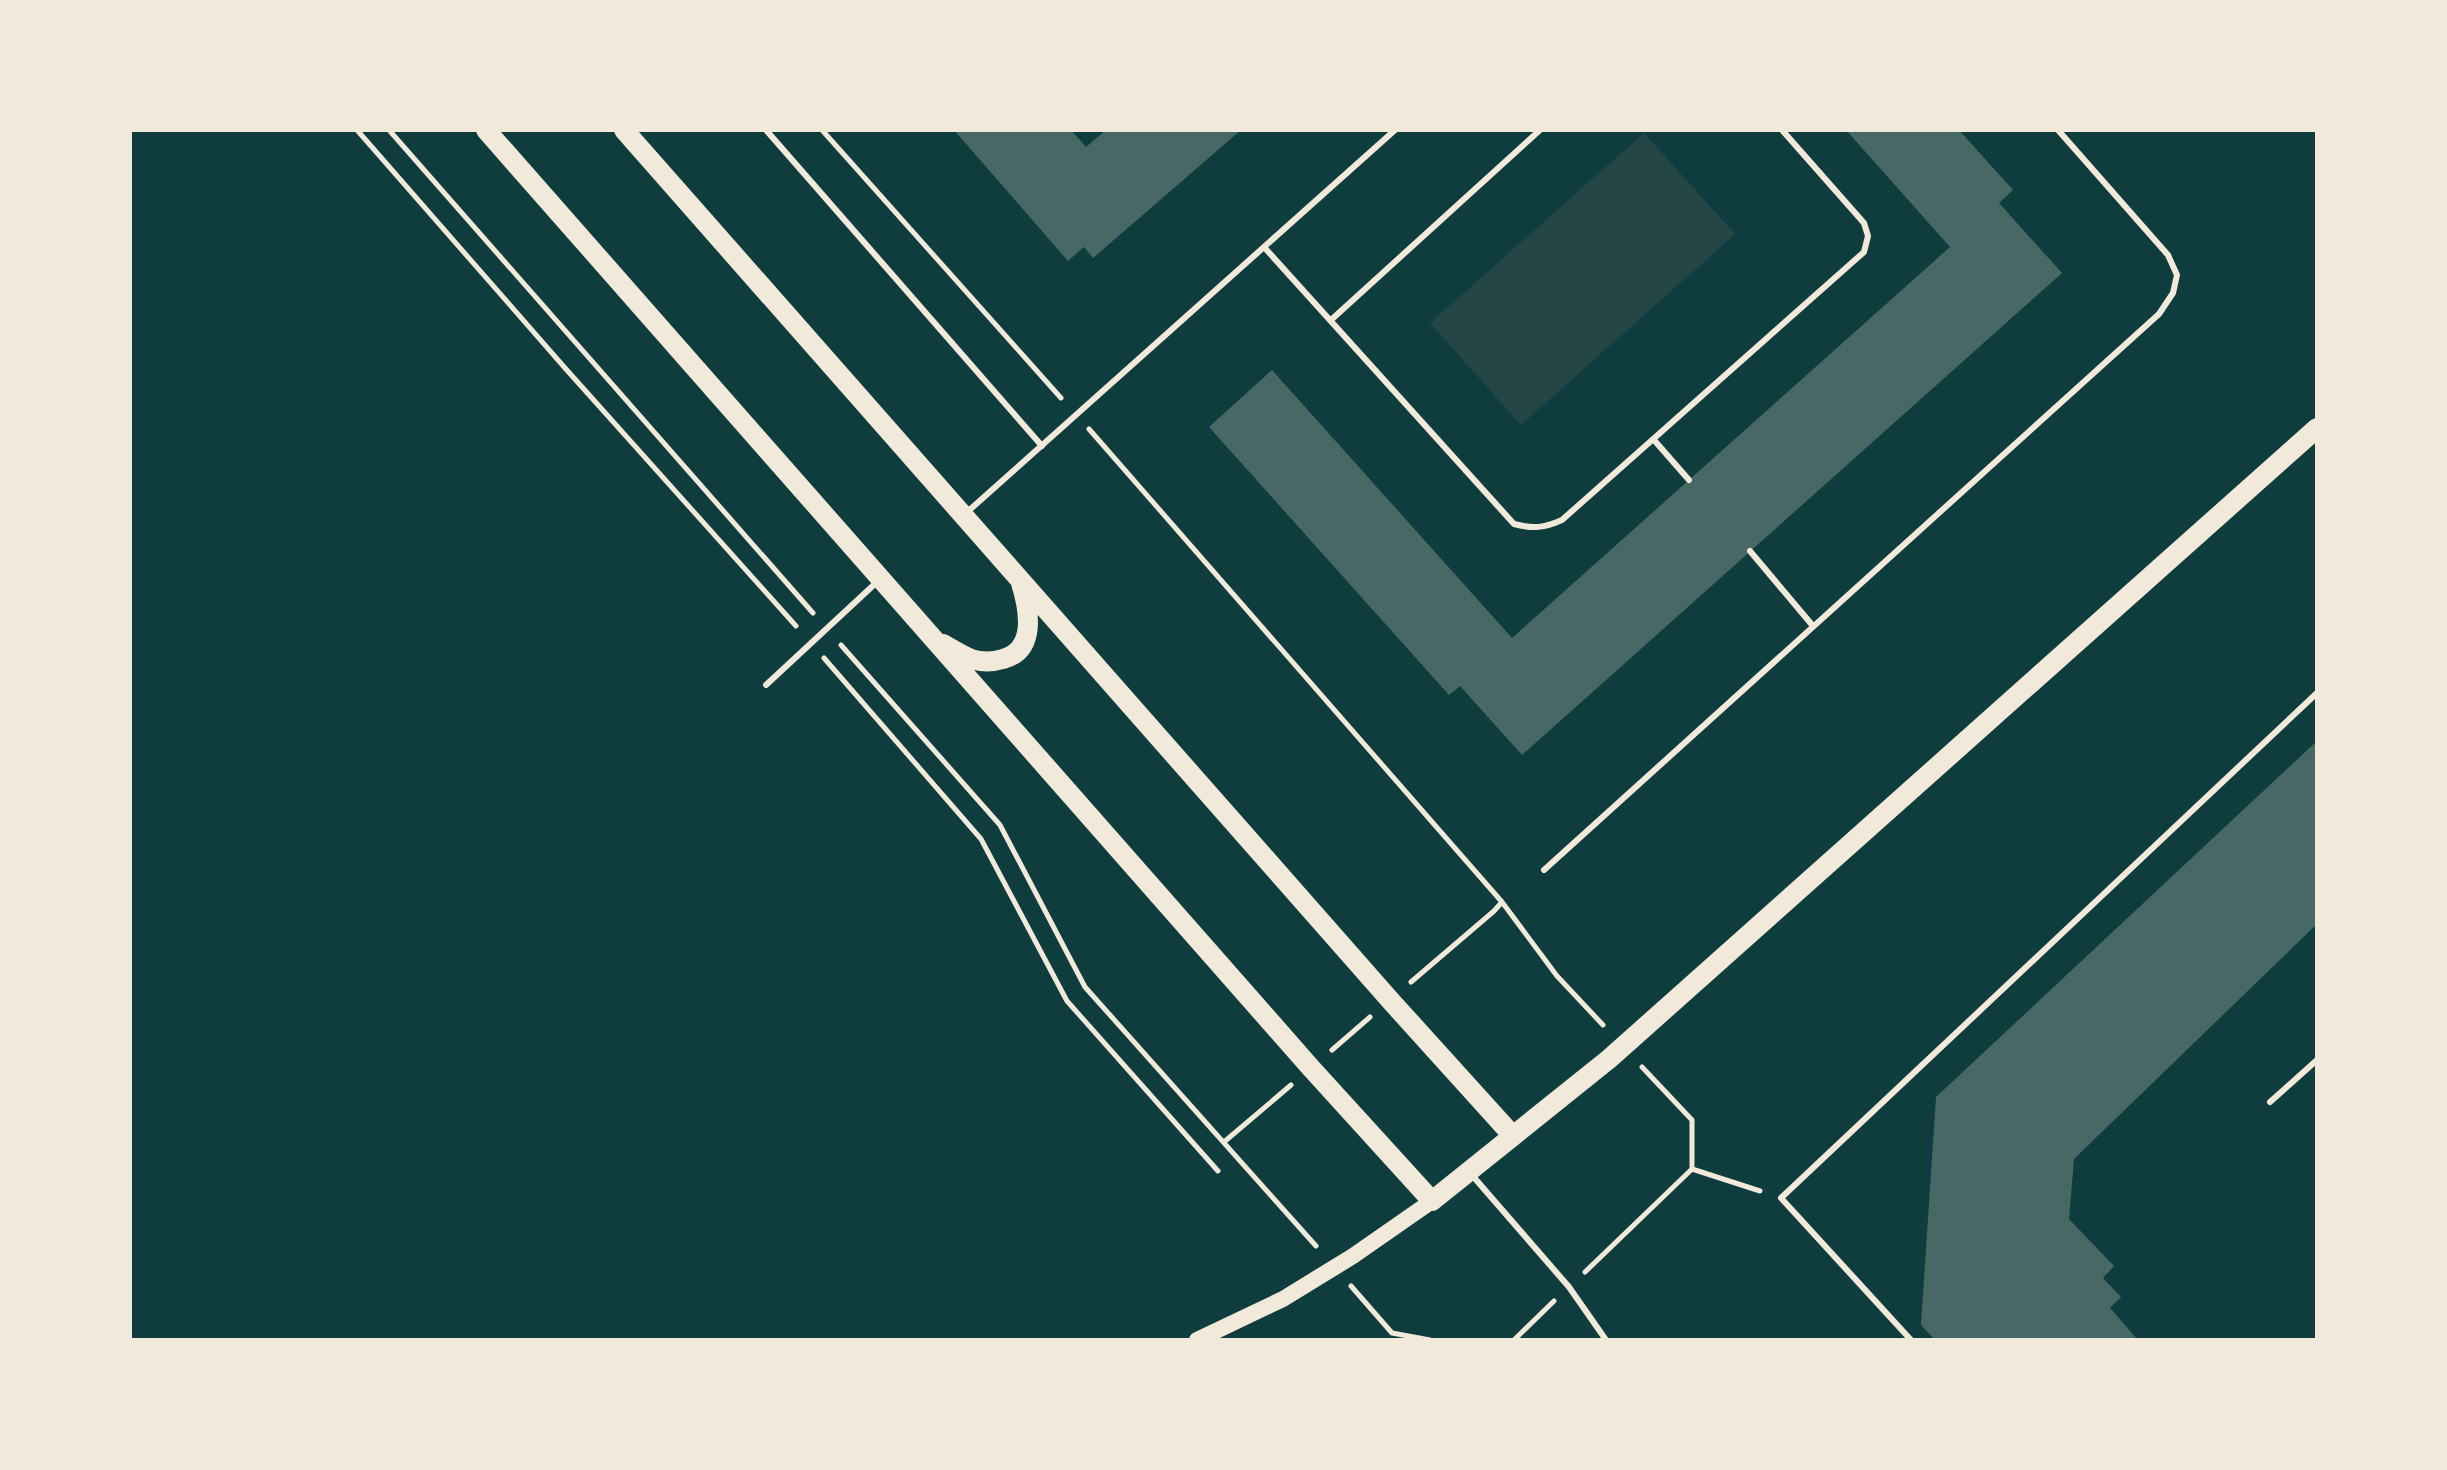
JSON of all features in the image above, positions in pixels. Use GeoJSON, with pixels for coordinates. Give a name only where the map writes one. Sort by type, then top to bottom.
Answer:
{"type":"FeatureCollection","features":[{"type":"Feature","properties":{"kind":"main road"},"geometry":{"type":"LineString","coordinates":[[486,130],[1311,1068],[1432,1201]]}},
{"type":"Feature","properties":{"kind":"main road"},"geometry":{"type":"LineString","coordinates":[[624,130],[1513,1136]]}},
{"type":"Feature","properties":{"kind":"main road"},"geometry":{"type":"LineString","coordinates":[[1197,1340],[1283,1299],[1432,1201],[1609,1059],[2317,428]]}},
{"type":"Feature","properties":{"kind":"main road"},"geometry":{"type":"LineString","coordinates":[[933,638],[974,660],[1008,658],[1020,650],[1029,618],[1020,579]]}},
{"type":"Feature","properties":{"kind":"lane"},"geometry":{"type":"LineString","coordinates":[[766,130],[1042,446]]}},
{"type":"Feature","properties":{"kind":"lane"},"geometry":{"type":"LineString","coordinates":[[964,515],[1395,130]]}},
{"type":"Feature","properties":{"kind":"lane"},"geometry":{"type":"LineString","coordinates":[[1331,320],[1540,130]]}},
{"type":"Feature","properties":{"kind":"lane"},"geometry":{"type":"LineString","coordinates":[[1264,247],[1514,524],[1531,529],[1545,528],[1562,520],[1864,252],[1868,236],[1864,223],[1782,130]]}},
{"type":"Feature","properties":{"kind":"lane"},"geometry":{"type":"LineString","coordinates":[[1544,870],[2159,314],[2173,293],[2177,275],[2168,255],[2058,130]]}},
{"type":"Feature","properties":{"kind":"lane"},"geometry":{"type":"LineString","coordinates":[[1654,440],[1689,480]]}},
{"type":"Feature","properties":{"kind":"lane"},"geometry":{"type":"LineString","coordinates":[[1750,551],[1813,626]]}},
{"type":"Feature","properties":{"kind":"lane"},"geometry":{"type":"LineString","coordinates":[[766,685],[880,579]]}},
{"type":"Feature","properties":{"kind":"lane"},"geometry":{"type":"LineString","coordinates":[[1911,1340],[1781,1198],[2317,693]]}},
{"type":"Feature","properties":{"kind":"lane"},"geometry":{"type":"LineString","coordinates":[[2270,1102],[2317,1060]]}},
{"type":"Feature","properties":{"kind":"lane"},"geometry":{"type":"LineString","coordinates":[[1469,1172],[1569,1287],[1606,1340]]}},
{"type":"Feature","properties":{"kind":"path"},"geometry":{"type":"LineString","coordinates":[[389,130],[1000,825],[1085,987],[1392,1333],[1430,1340]]}},
{"type":"Feature","properties":{"kind":"path"},"geometry":{"type":"LineString","coordinates":[[822,130],[1502,902],[1224,1142]]}},
{"type":"Feature","properties":{"kind":"path"},"geometry":{"type":"LineString","coordinates":[[1514,1340],[1692,1169],[1781,1198]]}},
{"type":"Feature","properties":{"kind":"shaded area"},"geometry":{"type":"Polygon","coordinates":[[[1644,133],[1735,234],[1521,425],[1430,323],[1644,133]]]}},
{"type":"Feature","properties":{"kind":"building"},"geometry":{"type":"Polygon","coordinates":[[[954,130],[1071,130],[1086,147],[1106,130],[1241,130],[1093,258],[1084,247],[1068,261],[954,130]]]}},
{"type":"Feature","properties":{"kind":"building"},"geometry":{"type":"Polygon","coordinates":[[[1846,130],[1959,130],[2013,190],[1999,203],[2062,273],[1522,755],[1460,686],[1449,695],[1209,427],[1272,370],[1512,638],[1950,247],[1846,130]]]}},
{"type":"Feature","properties":{"kind":"building"},"geometry":{"type":"Polygon","coordinates":[[[2317,741],[2317,924],[2074,1159],[2069,1219],[2114,1266],[2103,1278],[2121,1297],[2110,1308],[2138,1340],[1935,1340],[1921,1325],[1936,1097],[2317,741]]]}}]}
